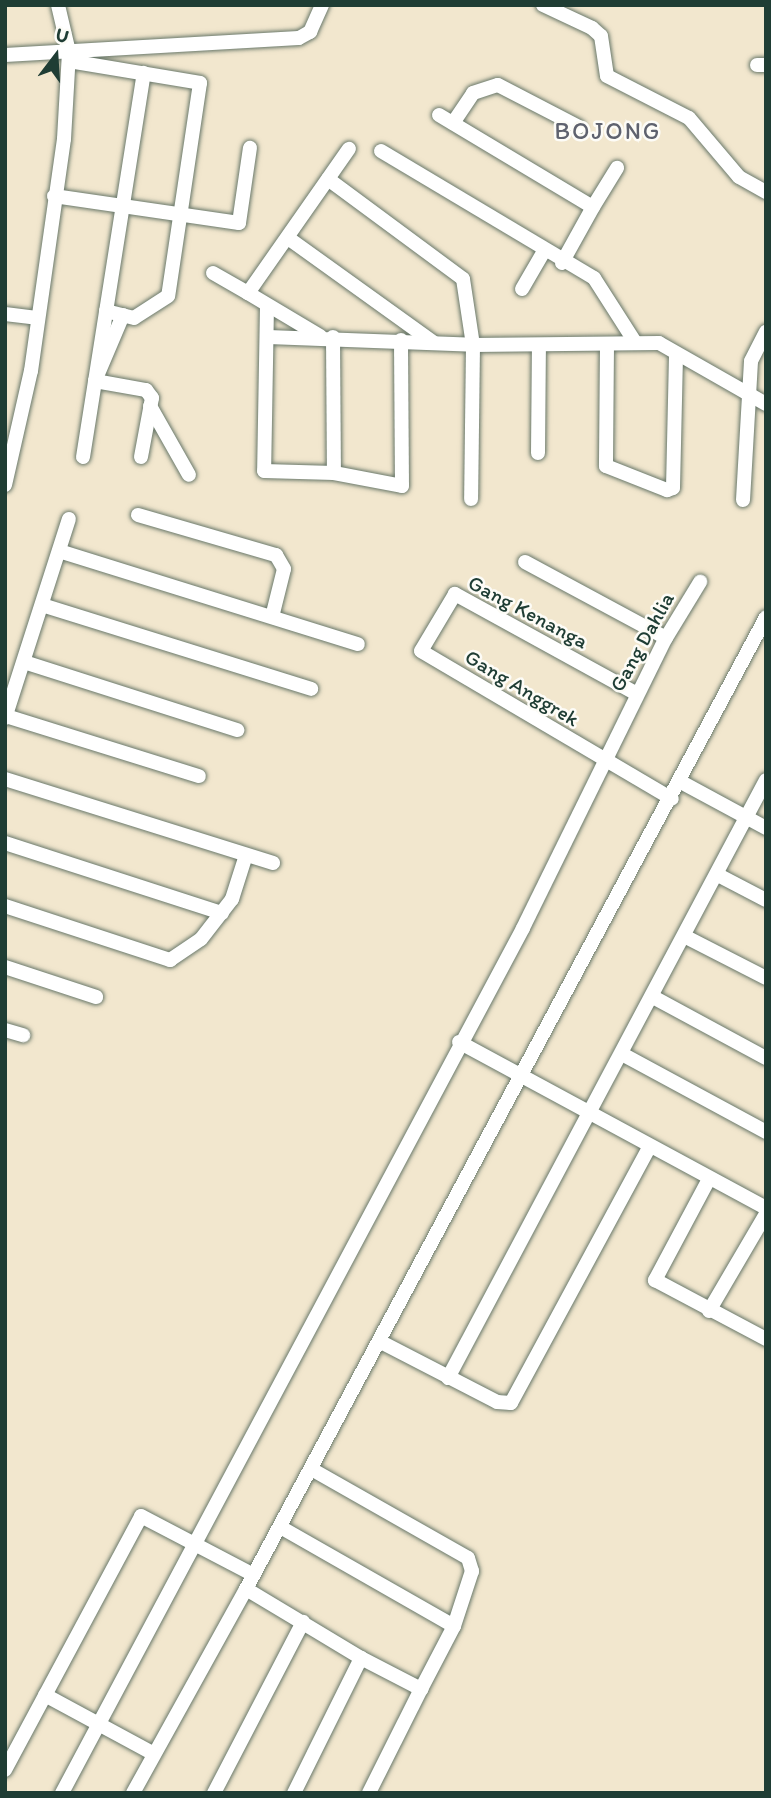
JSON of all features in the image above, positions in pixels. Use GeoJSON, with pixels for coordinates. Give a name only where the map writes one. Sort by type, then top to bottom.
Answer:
{"type":"FeatureCollection","features":[{"type":"Feature","properties":{"kind":"street"},"geometry":{"type":"LineString","coordinates":[[5,485],[37,318],[54,196],[69,57],[58,5]]}},
{"type":"Feature","properties":{"kind":"street"},"geometry":{"type":"LineString","coordinates":[[5,55],[69,57],[299,38],[310,32],[322,5]]}},
{"type":"Feature","properties":{"kind":"street"},"geometry":{"type":"LineString","coordinates":[[543,5],[592,28],[601,36],[607,76],[689,118],[739,177],[766,192]]}},
{"type":"Feature","properties":{"kind":"street"},"geometry":{"type":"LineString","coordinates":[[69,57],[200,83],[168,296],[134,318],[106,312]]}},
{"type":"Feature","properties":{"kind":"street"},"geometry":{"type":"LineString","coordinates":[[83,457],[144,73]]}},
{"type":"Feature","properties":{"kind":"street"},"geometry":{"type":"LineString","coordinates":[[453,123],[473,93],[498,85],[579,127]]}},
{"type":"Feature","properties":{"kind":"street"},"geometry":{"type":"LineString","coordinates":[[439,114],[593,207]]}},
{"type":"Feature","properties":{"kind":"street"},"geometry":{"type":"LineString","coordinates":[[54,196],[239,223],[250,148]]}},
{"type":"Feature","properties":{"kind":"street"},"geometry":{"type":"LineString","coordinates":[[248,293],[349,149]]}},
{"type":"Feature","properties":{"kind":"street"},"geometry":{"type":"LineString","coordinates":[[381,151],[562,263],[594,278],[635,342]]}},
{"type":"Feature","properties":{"kind":"street"},"geometry":{"type":"LineString","coordinates":[[562,263],[617,168]]}},
{"type":"Feature","properties":{"kind":"street"},"geometry":{"type":"LineString","coordinates":[[328,179],[463,279],[473,345],[471,499]]}},
{"type":"Feature","properties":{"kind":"street"},"geometry":{"type":"LineString","coordinates":[[288,238],[435,343]]}},
{"type":"Feature","properties":{"kind":"street"},"geometry":{"type":"LineString","coordinates":[[522,289],[544,251]]}},
{"type":"Feature","properties":{"kind":"street"},"geometry":{"type":"LineString","coordinates":[[213,273],[267,306],[327,337]]}},
{"type":"Feature","properties":{"kind":"street"},"geometry":{"type":"LineString","coordinates":[[267,306],[264,471],[334,473],[401,486],[401,340]]}},
{"type":"Feature","properties":{"kind":"street"},"geometry":{"type":"LineString","coordinates":[[5,314],[37,318]]}},
{"type":"Feature","properties":{"kind":"street"},"geometry":{"type":"LineString","coordinates":[[95,381],[123,315]]}},
{"type":"Feature","properties":{"kind":"street"},"geometry":{"type":"LineString","coordinates":[[743,500],[751,361],[766,332]]}},
{"type":"Feature","properties":{"kind":"street"},"geometry":{"type":"LineString","coordinates":[[268,337],[327,337],[473,345],[607,346],[635,342],[659,343],[766,404]]}},
{"type":"Feature","properties":{"kind":"street"},"geometry":{"type":"LineString","coordinates":[[327,337],[334,473]]}},
{"type":"Feature","properties":{"kind":"street"},"geometry":{"type":"LineString","coordinates":[[538,453],[539,346]]}},
{"type":"Feature","properties":{"kind":"street"},"geometry":{"type":"LineString","coordinates":[[607,346],[606,466],[667,490],[673,488],[676,355]]}},
{"type":"Feature","properties":{"kind":"street"},"geometry":{"type":"LineString","coordinates":[[95,381],[146,390],[150,406],[189,475]]}},
{"type":"Feature","properties":{"kind":"street"},"geometry":{"type":"LineString","coordinates":[[141,457],[150,406]]}},
{"type":"Feature","properties":{"kind":"street"},"geometry":{"type":"LineString","coordinates":[[138,515],[276,555],[284,569],[272,617]]}},
{"type":"Feature","properties":{"kind":"street"},"geometry":{"type":"LineString","coordinates":[[69,519],[6,717],[199,776]]}},
{"type":"Feature","properties":{"kind":"street"},"geometry":{"type":"LineString","coordinates":[[59,551],[358,644]]}},
{"type":"Feature","properties":{"kind":"street"},"geometry":{"type":"LineString","coordinates":[[525,562],[666,638]]}},
{"type":"Feature","properties":{"kind":"street","name":"Gang Dahlia"},"geometry":{"type":"LineString","coordinates":[[62,1793],[606,762],[666,638],[701,582]]}},
{"type":"Feature","properties":{"kind":"street","name":"Gang Kenanga"},"geometry":{"type":"LineString","coordinates":[[423,647],[455,594],[637,694]]}},
{"type":"Feature","properties":{"kind":"street"},"geometry":{"type":"LineString","coordinates":[[42,605],[311,689]]}},
{"type":"Feature","properties":{"kind":"street"},"geometry":{"type":"LineString","coordinates":[[133,1793],[282,1528],[379,1341],[681,782],[766,617]]}},
{"type":"Feature","properties":{"kind":"street","name":"Gang Anggrek"},"geometry":{"type":"LineString","coordinates":[[423,647],[422,653],[606,762]]}},
{"type":"Feature","properties":{"kind":"street"},"geometry":{"type":"LineString","coordinates":[[24,662],[237,730]]}},
{"type":"Feature","properties":{"kind":"street"},"geometry":{"type":"LineString","coordinates":[[606,762],[671,799]]}},
{"type":"Feature","properties":{"kind":"street"},"geometry":{"type":"LineString","coordinates":[[5,779],[273,863]]}},
{"type":"Feature","properties":{"kind":"street"},"geometry":{"type":"LineString","coordinates":[[448,1378],[589,1112],[686,937],[766,780]]}},
{"type":"Feature","properties":{"kind":"street"},"geometry":{"type":"LineString","coordinates":[[681,782],[766,828]]}},
{"type":"Feature","properties":{"kind":"street"},"geometry":{"type":"LineString","coordinates":[[5,843],[222,913]]}},
{"type":"Feature","properties":{"kind":"street"},"geometry":{"type":"LineString","coordinates":[[5,906],[170,960],[201,939],[222,913],[246,855]]}},
{"type":"Feature","properties":{"kind":"street"},"geometry":{"type":"LineString","coordinates":[[718,875],[766,900]]}},
{"type":"Feature","properties":{"kind":"street"},"geometry":{"type":"LineString","coordinates":[[686,937],[766,978]]}},
{"type":"Feature","properties":{"kind":"street"},"geometry":{"type":"LineString","coordinates":[[5,967],[96,997]]}},
{"type":"Feature","properties":{"kind":"street"},"geometry":{"type":"LineString","coordinates":[[653,997],[766,1058]]}},
{"type":"Feature","properties":{"kind":"street"},"geometry":{"type":"LineString","coordinates":[[6,1031],[23,1035]]}},
{"type":"Feature","properties":{"kind":"street"},"geometry":{"type":"LineString","coordinates":[[459,1042],[766,1211],[709,1311]]}},
{"type":"Feature","properties":{"kind":"street"},"geometry":{"type":"LineString","coordinates":[[622,1054],[766,1132]]}},
{"type":"Feature","properties":{"kind":"street"},"geometry":{"type":"LineString","coordinates":[[379,1341],[498,1402],[516,1397],[650,1146]]}},
{"type":"Feature","properties":{"kind":"street"},"geometry":{"type":"LineString","coordinates":[[709,1179],[655,1280],[766,1339]]}},
{"type":"Feature","properties":{"kind":"street"},"geometry":{"type":"LineString","coordinates":[[313,1470],[468,1558],[472,1571],[454,1626],[369,1793]]}},
{"type":"Feature","properties":{"kind":"street"},"geometry":{"type":"LineString","coordinates":[[5,1770],[141,1516],[254,1575]]}},
{"type":"Feature","properties":{"kind":"street"},"geometry":{"type":"LineString","coordinates":[[282,1528],[454,1626]]}},
{"type":"Feature","properties":{"kind":"street"},"geometry":{"type":"LineString","coordinates":[[246,1589],[361,1658],[421,1689]]}},
{"type":"Feature","properties":{"kind":"street"},"geometry":{"type":"LineString","coordinates":[[214,1793],[303,1622]]}},
{"type":"Feature","properties":{"kind":"street"},"geometry":{"type":"LineString","coordinates":[[294,1793],[361,1658]]}},
{"type":"Feature","properties":{"kind":"street"},"geometry":{"type":"LineString","coordinates":[[46,1695],[155,1754]]}},
{"type":"Feature","properties":{"kind":"district","name":"BOJONG"},"geometry":{"type":"Point","coordinates":[608,131]}}]}
